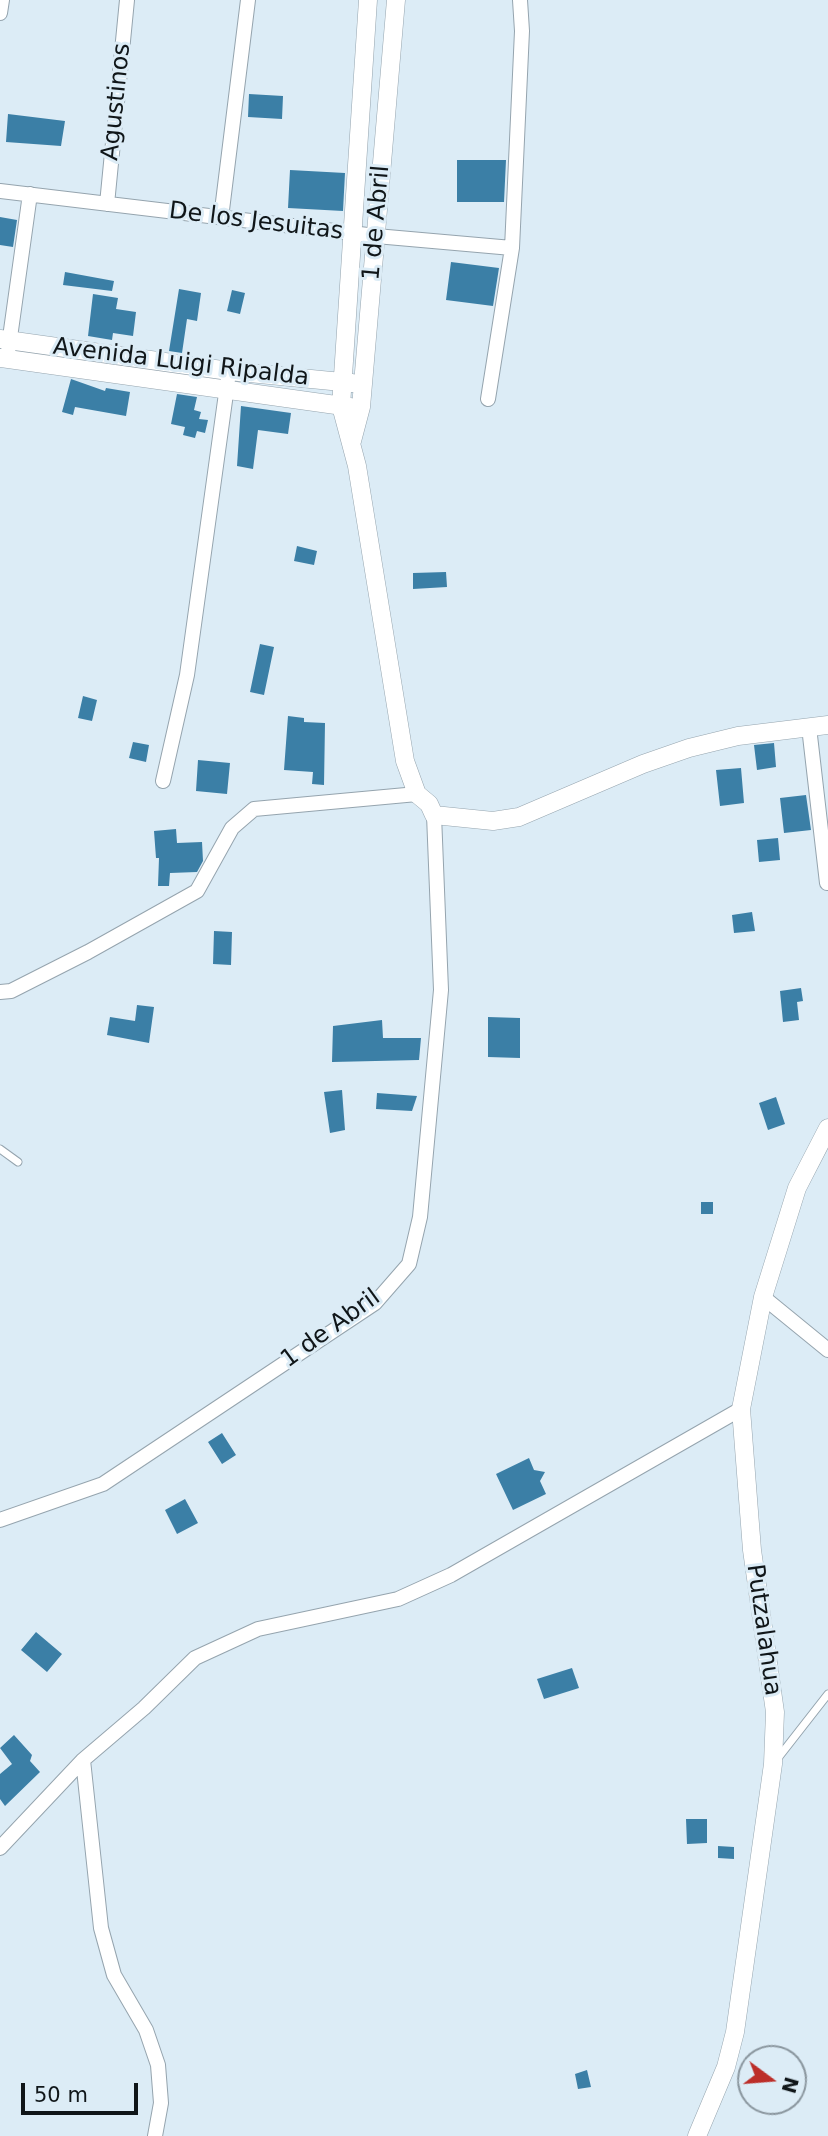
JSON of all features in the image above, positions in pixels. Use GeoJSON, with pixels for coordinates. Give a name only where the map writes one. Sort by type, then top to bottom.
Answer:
{"type":"FeatureCollection","features":[{"type":"Feature","properties":{"kind":"street"},"geometry":{"type":"LineString","coordinates":[[0,13],[2,0]]}},
{"type":"Feature","properties":{"kind":"street","name":"Agustinos"},"geometry":{"type":"LineString","coordinates":[[107,204],[127,0]]}},
{"type":"Feature","properties":{"kind":"street"},"geometry":{"type":"LineString","coordinates":[[221,218],[248,0]]}},
{"type":"Feature","properties":{"kind":"street","name":"1 de Abril"},"geometry":{"type":"LineString","coordinates":[[0,1520],[103,1484],[375,1303],[409,1264],[420,1217],[441,990],[434,815],[429,804],[418,794],[405,761],[357,466],[341,406],[368,0]]}},
{"type":"Feature","properties":{"kind":"street","name":"1 de Abril"},"geometry":{"type":"LineString","coordinates":[[351,444],[361,407],[396,0]]}},
{"type":"Feature","properties":{"kind":"street"},"geometry":{"type":"LineString","coordinates":[[488,398],[512,248],[522,31],[520,0]]}},
{"type":"Feature","properties":{"kind":"street","name":"De los Jesuitas"},"geometry":{"type":"LineString","coordinates":[[0,191],[376,236],[512,248]]}},
{"type":"Feature","properties":{"kind":"street"},"geometry":{"type":"LineString","coordinates":[[3,358],[30,194]]}},
{"type":"Feature","properties":{"kind":"street","name":"Avenida Luigi Ripalda"},"geometry":{"type":"LineString","coordinates":[[5,340],[228,380],[341,406],[361,407]]}},
{"type":"Feature","properties":{"kind":"street","name":"Avenida Luigi Ripalda"},"geometry":{"type":"LineString","coordinates":[[3,358],[228,380],[363,384]]}},
{"type":"Feature","properties":{"kind":"street"},"geometry":{"type":"LineString","coordinates":[[163,781],[187,675],[228,380]]}},
{"type":"Feature","properties":{"kind":"street"},"geometry":{"type":"LineString","coordinates":[[434,815],[494,821],[519,817],[643,764],[689,748],[738,736],[828,725]]}},
{"type":"Feature","properties":{"kind":"street"},"geometry":{"type":"LineString","coordinates":[[809,727],[827,883]]}},
{"type":"Feature","properties":{"kind":"street"},"geometry":{"type":"LineString","coordinates":[[0,992],[11,991],[77,958],[197,891],[232,828],[254,809],[418,794]]}},
{"type":"Feature","properties":{"kind":"street","name":"Putzalahua"},"geometry":{"type":"LineString","coordinates":[[697,2136],[726,2067],[735,2032],[752,1897],[768,1815],[773,1764],[775,1712],[752,1550],[741,1409],[763,1297],[797,1188],[828,1128]]}},
{"type":"Feature","properties":{"kind":"street"},"geometry":{"type":"LineString","coordinates":[[763,1297],[828,1350]]}},
{"type":"Feature","properties":{"kind":"street"},"geometry":{"type":"LineString","coordinates":[[0,1848],[83,1760],[145,1708],[195,1658],[258,1629],[398,1599],[451,1576],[741,1409]]}},
{"type":"Feature","properties":{"kind":"street"},"geometry":{"type":"LineString","coordinates":[[83,1760],[101,1928],[114,1975],[146,2030],[158,2065],[161,2103],[155,2136]]}},
{"type":"Feature","properties":{"kind":"lane"},"geometry":{"type":"LineString","coordinates":[[0,1149],[18,1162]]}},
{"type":"Feature","properties":{"kind":"lane"},"geometry":{"type":"LineString","coordinates":[[773,1764],[828,1694]]}},
{"type":"Feature","properties":{"kind":"building"},"geometry":{"type":"Polygon","coordinates":[[[249,94],[283,96],[282,119],[248,117],[249,94]]]}},
{"type":"Feature","properties":{"kind":"building"},"geometry":{"type":"Polygon","coordinates":[[[8,114],[65,121],[61,146],[6,142],[8,114]]]}},
{"type":"Feature","properties":{"kind":"building"},"geometry":{"type":"Polygon","coordinates":[[[457,160],[506,160],[504,202],[457,202],[457,160]]]}},
{"type":"Feature","properties":{"kind":"building"},"geometry":{"type":"Polygon","coordinates":[[[290,170],[345,173],[343,211],[288,208],[290,170]]]}},
{"type":"Feature","properties":{"kind":"building"},"geometry":{"type":"Polygon","coordinates":[[[0,217],[17,220],[13,247],[0,245],[0,217]]]}},
{"type":"Feature","properties":{"kind":"building"},"geometry":{"type":"Polygon","coordinates":[[[451,262],[499,268],[493,306],[446,300],[451,262]]]}},
{"type":"Feature","properties":{"kind":"building"},"geometry":{"type":"Polygon","coordinates":[[[65,272],[114,281],[112,291],[63,285],[65,272]]]}},
{"type":"Feature","properties":{"kind":"building"},"geometry":{"type":"Polygon","coordinates":[[[179,289],[201,293],[197,321],[187,319],[182,353],[169,351],[179,289]]]}},
{"type":"Feature","properties":{"kind":"building"},"geometry":{"type":"Polygon","coordinates":[[[232,290],[245,293],[240,314],[227,311],[232,290]]]}},
{"type":"Feature","properties":{"kind":"building"},"geometry":{"type":"Polygon","coordinates":[[[93,294],[118,298],[116,309],[136,312],[133,336],[113,333],[112,340],[88,336],[93,294]]]}},
{"type":"Feature","properties":{"kind":"building"},"geometry":{"type":"Polygon","coordinates":[[[71,379],[105,391],[106,388],[130,392],[126,416],[75,407],[73,415],[62,412],[71,379]]]}},
{"type":"Feature","properties":{"kind":"building"},"geometry":{"type":"Polygon","coordinates":[[[177,394],[197,397],[194,410],[201,412],[199,419],[208,420],[205,433],[197,431],[195,438],[183,435],[185,427],[171,424],[177,394]]]}},
{"type":"Feature","properties":{"kind":"building"},"geometry":{"type":"Polygon","coordinates":[[[241,406],[291,413],[288,434],[258,430],[253,469],[237,466],[241,406]]]}},
{"type":"Feature","properties":{"kind":"building"},"geometry":{"type":"Polygon","coordinates":[[[297,546],[317,551],[314,565],[294,561],[297,546]]]}},
{"type":"Feature","properties":{"kind":"building"},"geometry":{"type":"Polygon","coordinates":[[[446,572],[447,587],[413,589],[413,573],[446,572]]]}},
{"type":"Feature","properties":{"kind":"building"},"geometry":{"type":"Polygon","coordinates":[[[260,644],[274,647],[264,695],[250,692],[260,644]]]}},
{"type":"Feature","properties":{"kind":"building"},"geometry":{"type":"Polygon","coordinates":[[[83,696],[97,700],[92,721],[78,718],[83,696]]]}},
{"type":"Feature","properties":{"kind":"building"},"geometry":{"type":"Polygon","coordinates":[[[288,716],[304,718],[304,722],[325,723],[324,785],[312,784],[313,772],[284,770],[288,716]]]}},
{"type":"Feature","properties":{"kind":"building"},"geometry":{"type":"Polygon","coordinates":[[[133,742],[149,745],[146,762],[129,758],[133,742]]]}},
{"type":"Feature","properties":{"kind":"building"},"geometry":{"type":"Polygon","coordinates":[[[774,743],[776,767],[757,770],[754,745],[774,743]]]}},
{"type":"Feature","properties":{"kind":"building"},"geometry":{"type":"Polygon","coordinates":[[[198,760],[230,763],[227,794],[196,791],[198,760]]]}},
{"type":"Feature","properties":{"kind":"building"},"geometry":{"type":"Polygon","coordinates":[[[741,768],[744,803],[720,806],[716,770],[741,768]]]}},
{"type":"Feature","properties":{"kind":"building"},"geometry":{"type":"Polygon","coordinates":[[[806,795],[811,830],[784,833],[780,798],[806,795]]]}},
{"type":"Feature","properties":{"kind":"building"},"geometry":{"type":"Polygon","coordinates":[[[176,829],[177,843],[202,842],[203,861],[197,872],[170,873],[169,886],[158,886],[159,858],[156,858],[154,831],[176,829]]]}},
{"type":"Feature","properties":{"kind":"building"},"geometry":{"type":"Polygon","coordinates":[[[778,838],[780,860],[759,862],[757,840],[778,838]]]}},
{"type":"Feature","properties":{"kind":"building"},"geometry":{"type":"Polygon","coordinates":[[[752,912],[755,931],[734,933],[732,915],[752,912]]]}},
{"type":"Feature","properties":{"kind":"building"},"geometry":{"type":"Polygon","coordinates":[[[214,931],[232,932],[231,965],[213,964],[214,931]]]}},
{"type":"Feature","properties":{"kind":"building"},"geometry":{"type":"Polygon","coordinates":[[[801,988],[803,1001],[797,1002],[799,1020],[783,1022],[780,991],[801,988]]]}},
{"type":"Feature","properties":{"kind":"building"},"geometry":{"type":"Polygon","coordinates":[[[137,1005],[154,1007],[149,1043],[107,1035],[110,1017],[135,1021],[137,1005]]]}},
{"type":"Feature","properties":{"kind":"building"},"geometry":{"type":"Polygon","coordinates":[[[488,1017],[520,1018],[520,1058],[488,1057],[488,1017]]]}},
{"type":"Feature","properties":{"kind":"building"},"geometry":{"type":"Polygon","coordinates":[[[382,1020],[383,1038],[421,1038],[419,1060],[332,1062],[333,1026],[382,1020]]]}},
{"type":"Feature","properties":{"kind":"building"},"geometry":{"type":"Polygon","coordinates":[[[342,1090],[345,1130],[330,1133],[324,1092],[342,1090]]]}},
{"type":"Feature","properties":{"kind":"building"},"geometry":{"type":"Polygon","coordinates":[[[377,1093],[417,1096],[412,1111],[376,1109],[377,1093]]]}},
{"type":"Feature","properties":{"kind":"building"},"geometry":{"type":"Polygon","coordinates":[[[776,1097],[785,1124],[768,1130],[759,1103],[776,1097]]]}},
{"type":"Feature","properties":{"kind":"building"},"geometry":{"type":"Polygon","coordinates":[[[701,1202],[713,1202],[713,1214],[701,1214],[701,1202]]]}},
{"type":"Feature","properties":{"kind":"building"},"geometry":{"type":"Polygon","coordinates":[[[222,1433],[236,1455],[222,1464],[208,1442],[222,1433]]]}},
{"type":"Feature","properties":{"kind":"building"},"geometry":{"type":"Polygon","coordinates":[[[529,1458],[534,1470],[545,1472],[540,1481],[546,1494],[513,1510],[496,1474],[529,1458]]]}},
{"type":"Feature","properties":{"kind":"building"},"geometry":{"type":"Polygon","coordinates":[[[185,1499],[198,1523],[177,1534],[165,1510],[185,1499]]]}},
{"type":"Feature","properties":{"kind":"building"},"geometry":{"type":"Polygon","coordinates":[[[36,1632],[62,1654],[47,1672],[21,1650],[36,1632]]]}},
{"type":"Feature","properties":{"kind":"building"},"geometry":{"type":"Polygon","coordinates":[[[572,1668],[579,1688],[544,1699],[537,1679],[572,1668]]]}},
{"type":"Feature","properties":{"kind":"building"},"geometry":{"type":"Polygon","coordinates":[[[14,1735],[32,1755],[30,1761],[40,1772],[5,1806],[0,1799],[0,1774],[12,1764],[0,1748],[14,1735]]]}},
{"type":"Feature","properties":{"kind":"building"},"geometry":{"type":"Polygon","coordinates":[[[686,1819],[707,1819],[707,1843],[687,1844],[686,1819]]]}},
{"type":"Feature","properties":{"kind":"building"},"geometry":{"type":"Polygon","coordinates":[[[718,1846],[734,1847],[734,1859],[718,1858],[718,1846]]]}},
{"type":"Feature","properties":{"kind":"building"},"geometry":{"type":"Polygon","coordinates":[[[587,2070],[591,2087],[578,2089],[575,2074],[587,2070]]]}}]}
